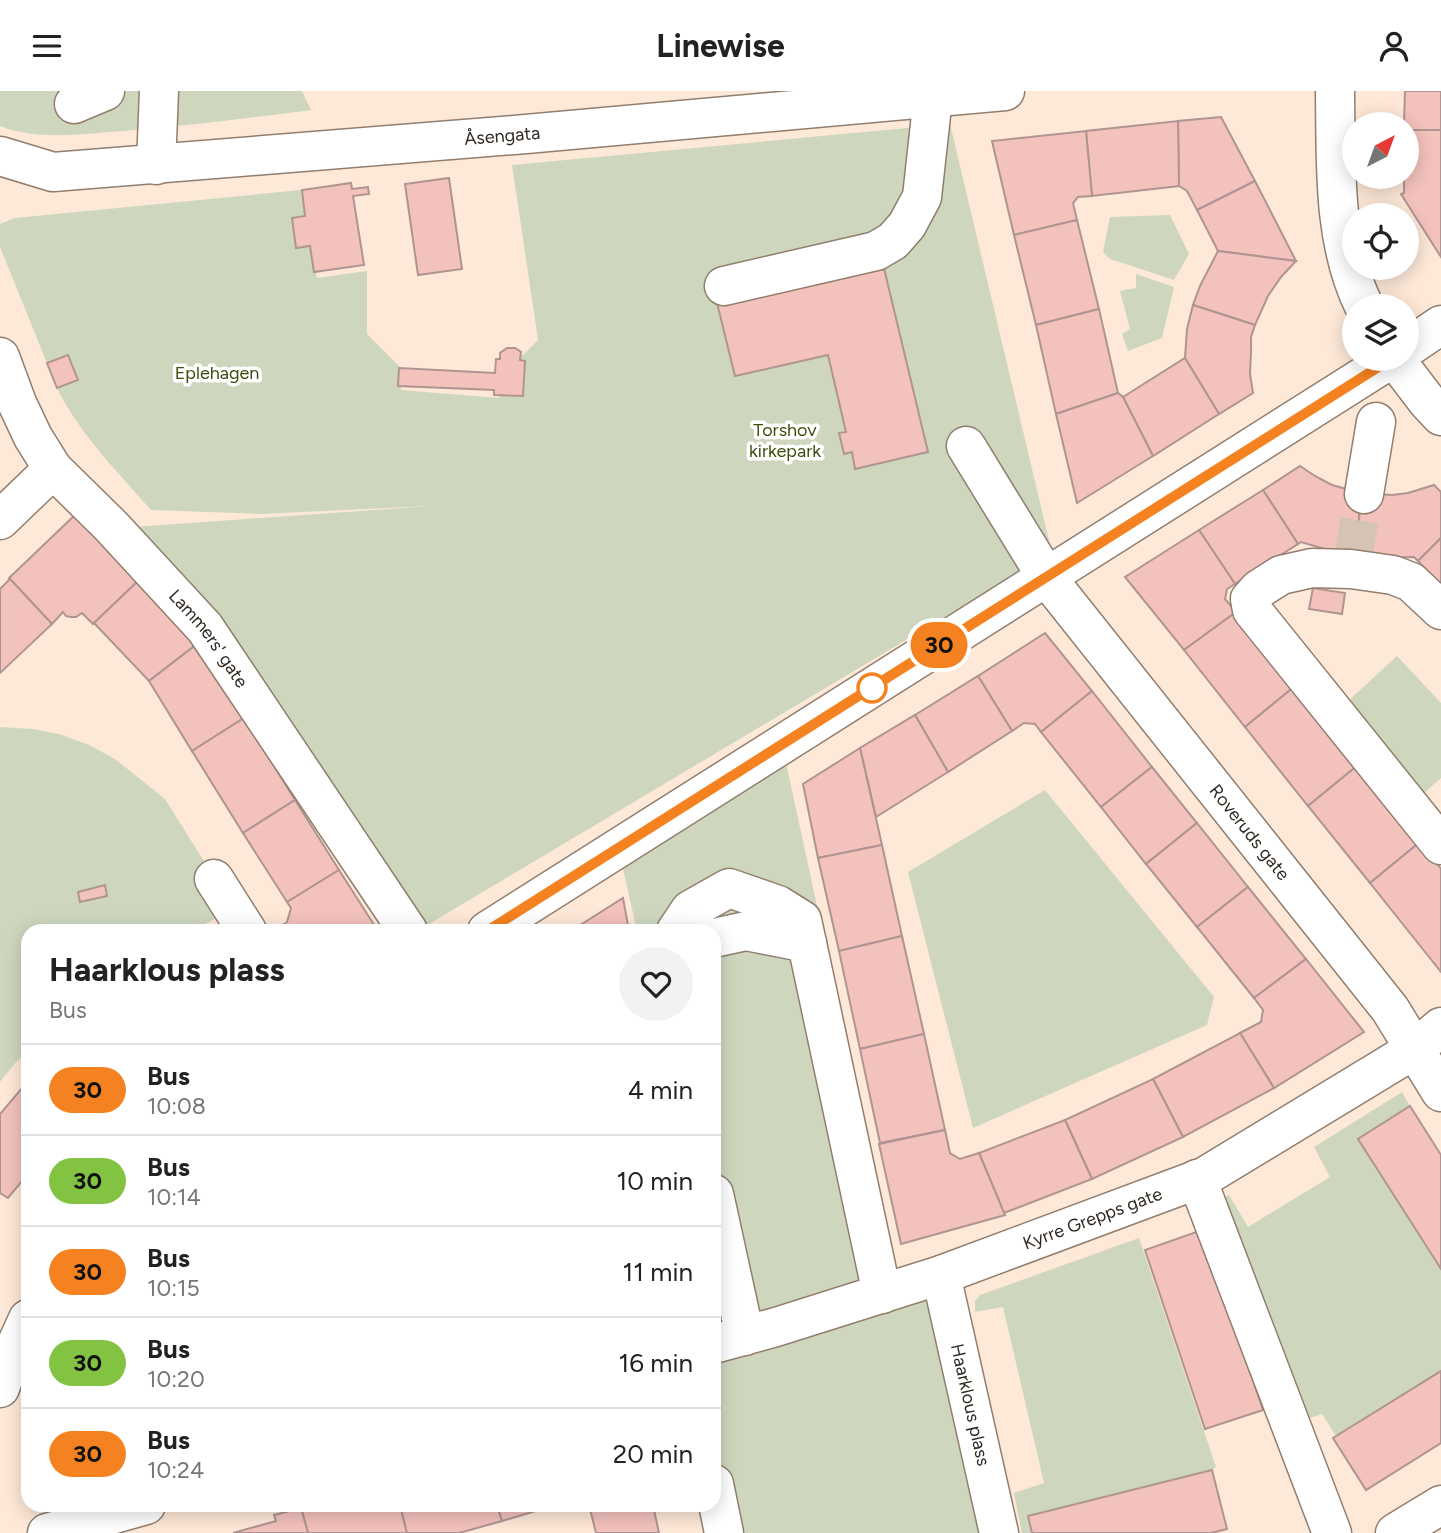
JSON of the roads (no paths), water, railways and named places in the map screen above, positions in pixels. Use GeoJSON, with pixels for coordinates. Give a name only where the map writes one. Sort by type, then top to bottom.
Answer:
{"type":"FeatureCollection","features":[{"type":"Feature","properties":{"kind":"street"},"geometry":{"type":"LineString","coordinates":[[156,165],[159,91]]}},
{"type":"Feature","properties":{"kind":"street","name":"Åsengata"},"geometry":{"type":"LineString","coordinates":[[0,156],[53,172],[1005,91]]}},
{"type":"Feature","properties":{"kind":"street"},"geometry":{"type":"LineString","coordinates":[[1335,91],[1341,230],[1360,294]]}},
{"type":"Feature","properties":{"kind":"street"},"geometry":{"type":"LineString","coordinates":[[723,286],[876,251],[893,241],[907,225],[922,197],[933,97]]}},
{"type":"Feature","properties":{"kind":"street"},"geometry":{"type":"LineString","coordinates":[[1419,340],[1441,325]]}},
{"type":"Feature","properties":{"kind":"street","name":"Lammers' gate"},"geometry":{"type":"LineString","coordinates":[[0,357],[28,426],[53,469],[111,526],[205,628],[403,924]]}},
{"type":"Feature","properties":{"kind":"street"},"geometry":{"type":"LineString","coordinates":[[498,924],[1374,371]]}},
{"type":"Feature","properties":{"kind":"street"},"geometry":{"type":"LineString","coordinates":[[1403,371],[1441,416]]}},
{"type":"Feature","properties":{"kind":"street"},"geometry":{"type":"LineString","coordinates":[[1364,494],[1376,422]]}},
{"type":"Feature","properties":{"kind":"street","name":"Roveruds gate"},"geometry":{"type":"LineString","coordinates":[[966,446],[1047,578],[1390,1009],[1428,1038],[1441,1092]]}},
{"type":"Feature","properties":{"kind":"street"},"geometry":{"type":"LineString","coordinates":[[0,520],[53,469]]}},
{"type":"Feature","properties":{"kind":"street"},"geometry":{"type":"LineString","coordinates":[[1441,610],[1411,582],[1352,564],[1312,568],[1281,575],[1259,589],[1250,599],[1252,610],[1441,845]]}},
{"type":"Feature","properties":{"kind":"street"},"geometry":{"type":"LineString","coordinates":[[214,879],[243,924]]}},
{"type":"Feature","properties":{"kind":"street"},"geometry":{"type":"LineString","coordinates":[[681,924],[690,910],[729,888],[778,905],[803,920],[882,1294]]}},
{"type":"Feature","properties":{"kind":"street"},"geometry":{"type":"LineString","coordinates":[[721,936],[746,931],[807,943]]}},
{"type":"Feature","properties":{"kind":"street","name":"Kyrre Grepps gate"},"geometry":{"type":"LineString","coordinates":[[730,1340],[941,1275],[1204,1177],[1428,1038]]}},
{"type":"Feature","properties":{"kind":"street"},"geometry":{"type":"LineString","coordinates":[[1197,1179],[1332,1533]]}},
{"type":"Feature","properties":{"kind":"street"},"geometry":{"type":"LineString","coordinates":[[721,1258],[730,1340]]}},
{"type":"Feature","properties":{"kind":"street","name":"Haarklous plass"},"geometry":{"type":"LineString","coordinates":[[941,1275],[999,1533]]}},
{"type":"Feature","properties":{"kind":"street"},"geometry":{"type":"LineString","coordinates":[[0,1388],[21,1334]]}},
{"type":"Feature","properties":{"kind":"street"},"geometry":{"type":"LineString","coordinates":[[1395,1533],[1441,1505]]}},
{"type":"Feature","properties":{"kind":"street"},"geometry":{"type":"LineString","coordinates":[[47,1533],[120,1512]]}},
{"type":"Feature","properties":{"kind":"street"},"geometry":{"type":"LineString","coordinates":[[720,1512],[724,1533]]}},
{"type":"Feature","properties":{"kind":"tunnel"},"geometry":{"type":"LineString","coordinates":[[1353,558],[1364,494]]}},
{"type":"Feature","properties":{"kind":"park label","name":"Eplehagen"},"geometry":{"type":"Point","coordinates":[217,373]}},
{"type":"Feature","properties":{"kind":"park label","name":"Torshov kirkepark"},"geometry":{"type":"Point","coordinates":[785,440]}}]}
